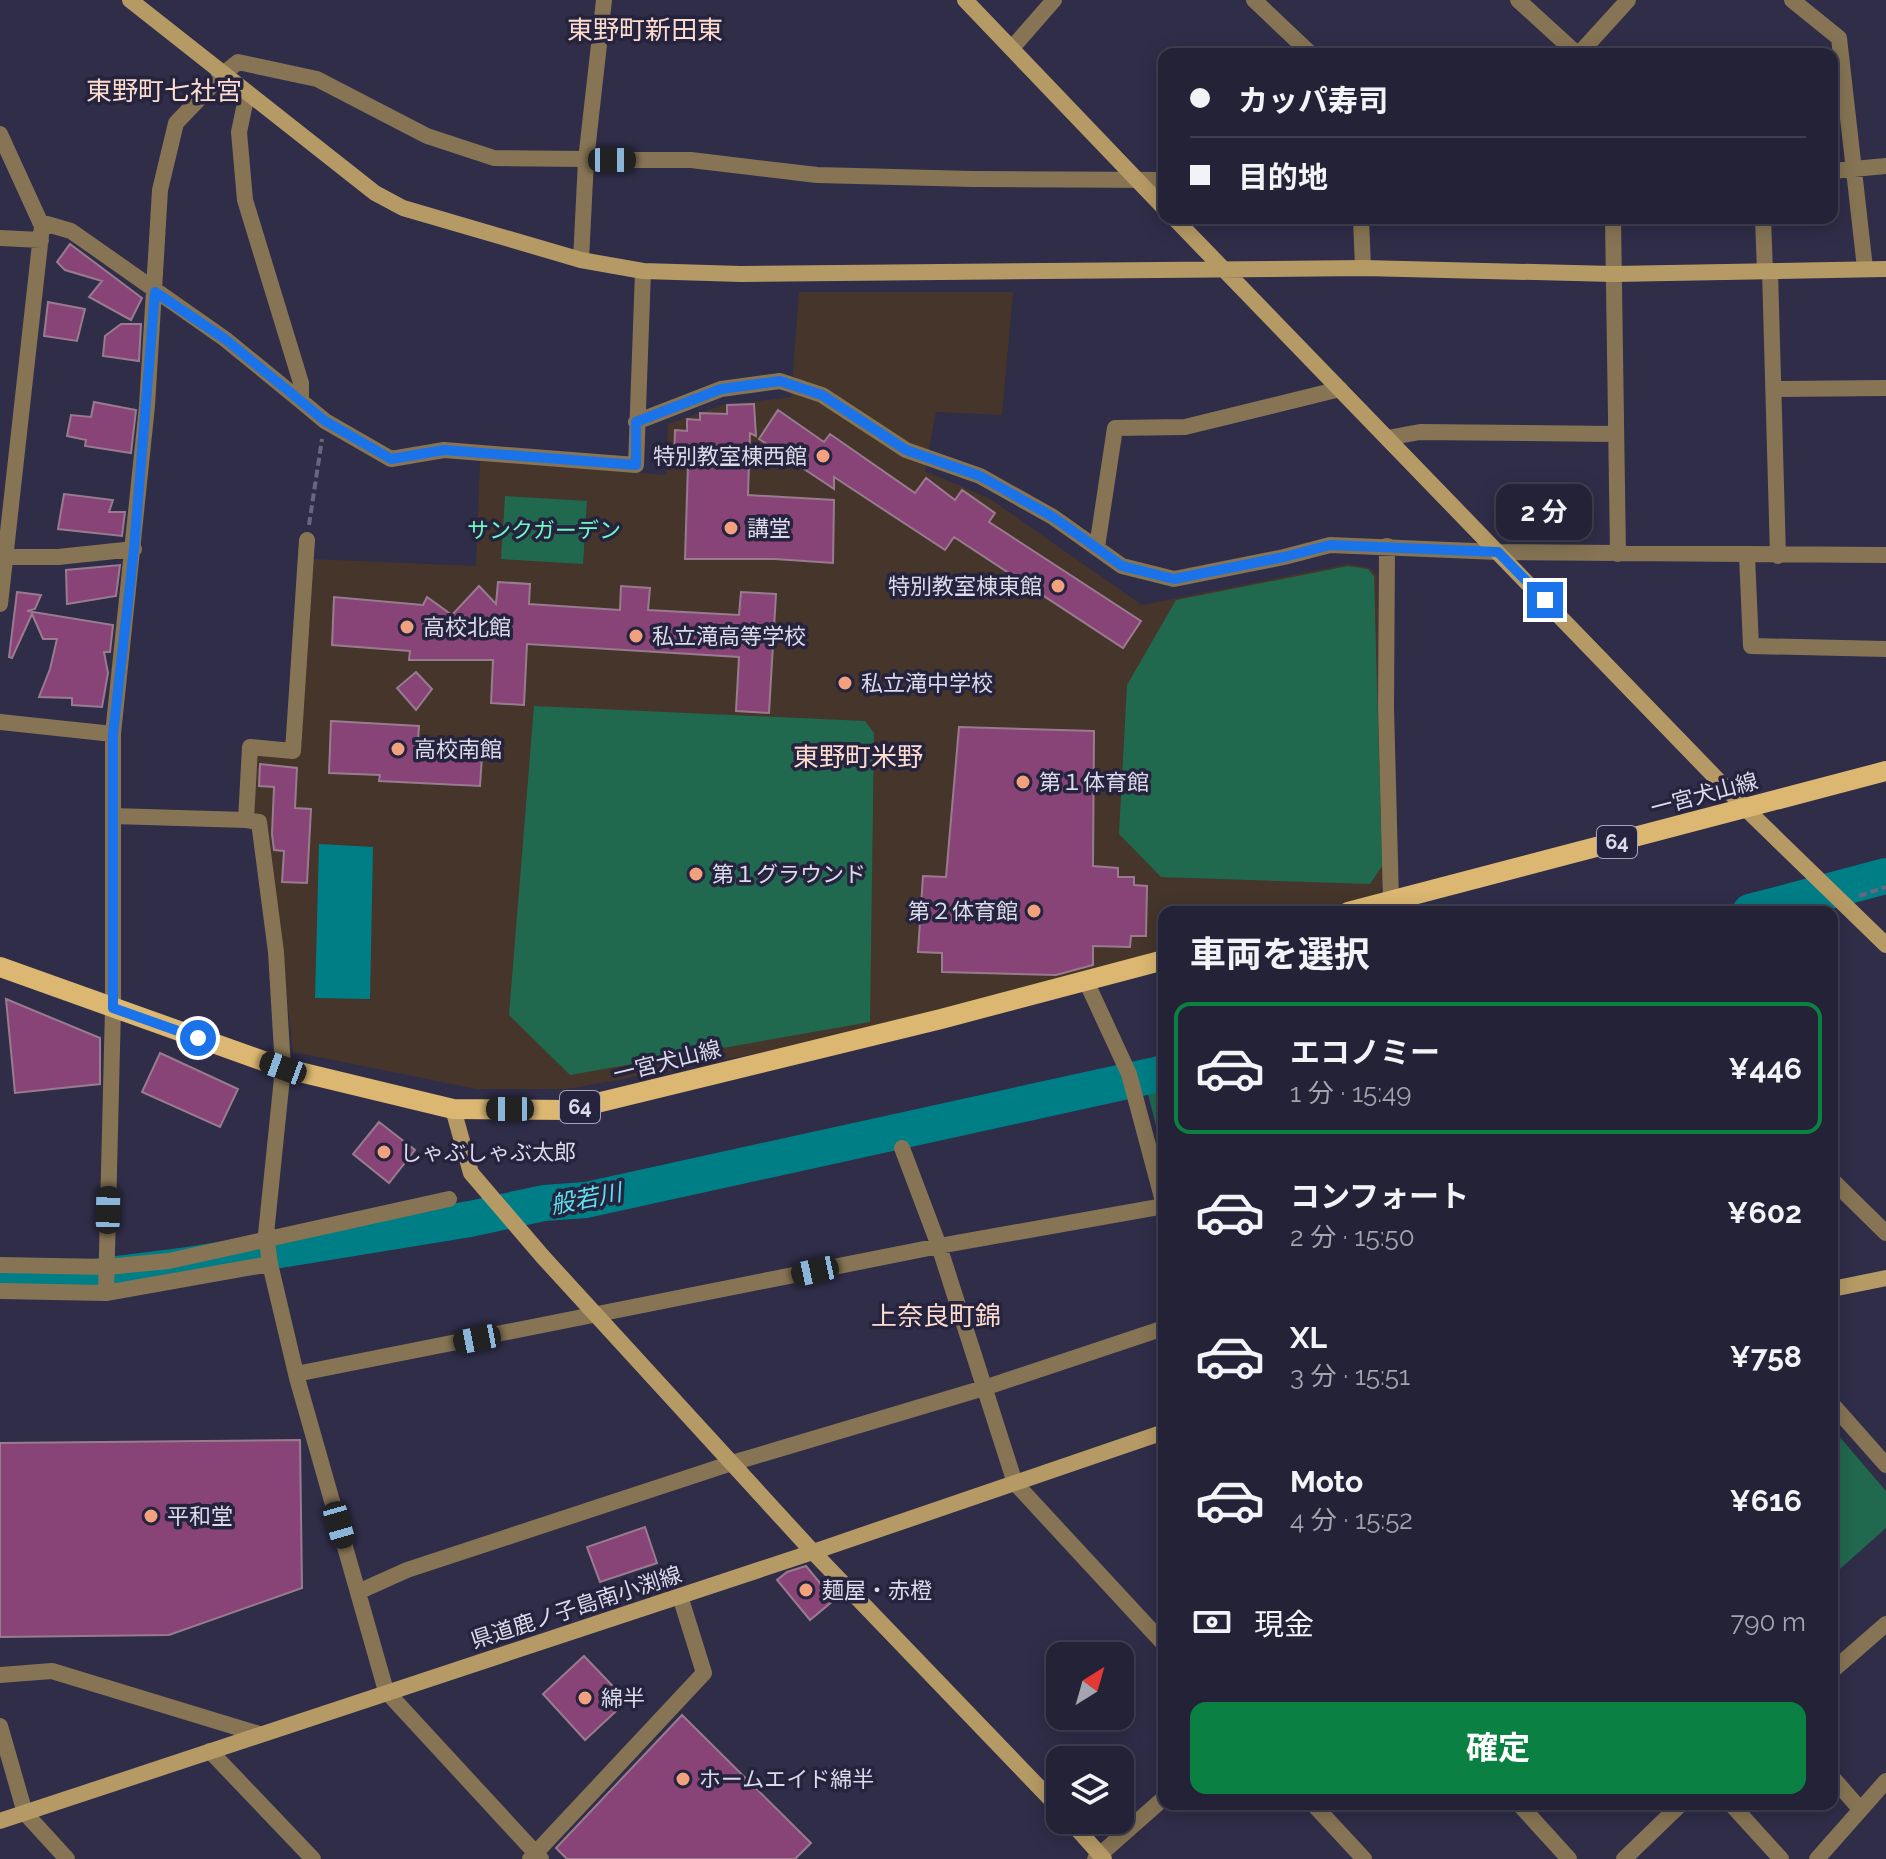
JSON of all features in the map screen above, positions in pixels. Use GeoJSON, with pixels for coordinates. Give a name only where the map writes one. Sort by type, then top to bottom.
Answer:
{"type":"FeatureCollection","features":[{"type":"Feature","properties":{"kind":"main road","name":"一宮犬山線"},"geometry":{"type":"LineString","coordinates":[[1394,906],[1886,771]]}},
{"type":"Feature","properties":{"kind":"main road","name":"一宮犬山線"},"geometry":{"type":"LineString","coordinates":[[0,967],[283,1068],[453,1109],[568,1110],[1158,962]]}},
{"type":"Feature","properties":{"kind":"street"},"geometry":{"type":"LineString","coordinates":[[130,0],[375,193],[403,208],[581,260],[643,271],[741,274],[1363,268],[1614,274],[1886,269]]}},
{"type":"Feature","properties":{"kind":"street"},"geometry":{"type":"LineString","coordinates":[[581,260],[586,160],[604,0]]}},
{"type":"Feature","properties":{"kind":"street"},"geometry":{"type":"LineString","coordinates":[[965,0],[1158,202]]}},
{"type":"Feature","properties":{"kind":"street"},"geometry":{"type":"LineString","coordinates":[[1012,48],[1054,0]]}},
{"type":"Feature","properties":{"kind":"street"},"geometry":{"type":"LineString","coordinates":[[1254,0],[1305,48]]}},
{"type":"Feature","properties":{"kind":"street"},"geometry":{"type":"LineString","coordinates":[[1518,0],[1571,48]]}},
{"type":"Feature","properties":{"kind":"street"},"geometry":{"type":"LineString","coordinates":[[1584,48],[1628,0]]}},
{"type":"Feature","properties":{"kind":"street"},"geometry":{"type":"LineString","coordinates":[[1792,0],[1839,38],[1865,268]]}},
{"type":"Feature","properties":{"kind":"street"},"geometry":{"type":"LineString","coordinates":[[106,1293],[113,1008],[113,734],[134,549],[160,190],[176,123],[238,62],[317,79],[427,136],[494,158],[691,160],[817,175],[1158,180]]}},
{"type":"Feature","properties":{"kind":"street"},"geometry":{"type":"LineString","coordinates":[[247,94],[239,132],[245,200],[301,383],[301,401]]}},
{"type":"Feature","properties":{"kind":"street"},"geometry":{"type":"LineString","coordinates":[[0,134],[40,222],[41,240],[0,604]]}},
{"type":"Feature","properties":{"kind":"street"},"geometry":{"type":"LineString","coordinates":[[1838,171],[1886,166]]}},
{"type":"Feature","properties":{"kind":"street"},"geometry":{"type":"LineString","coordinates":[[40,222],[71,231],[225,339],[325,421],[391,459],[444,450],[636,465],[643,271]]}},
{"type":"Feature","properties":{"kind":"street"},"geometry":{"type":"LineString","coordinates":[[1180,224],[1745,808],[1886,945]]}},
{"type":"Feature","properties":{"kind":"street"},"geometry":{"type":"LineString","coordinates":[[1361,224],[1363,268]]}},
{"type":"Feature","properties":{"kind":"street"},"geometry":{"type":"LineString","coordinates":[[1613,224],[1618,554]]}},
{"type":"Feature","properties":{"kind":"street"},"geometry":{"type":"LineString","coordinates":[[1764,224],[1775,389],[1778,556]]}},
{"type":"Feature","properties":{"kind":"street"},"geometry":{"type":"LineString","coordinates":[[0,238],[41,240]]}},
{"type":"Feature","properties":{"kind":"street"},"geometry":{"type":"LineString","coordinates":[[636,422],[721,389],[780,381],[822,395],[906,450],[980,476],[1053,517],[1122,566],[1174,579],[1330,545],[1498,552],[1886,555]]}},
{"type":"Feature","properties":{"kind":"street"},"geometry":{"type":"LineString","coordinates":[[1775,389],[1886,388]]}},
{"type":"Feature","properties":{"kind":"street"},"geometry":{"type":"LineString","coordinates":[[1097,547],[1115,428],[1185,427],[1340,389]]}},
{"type":"Feature","properties":{"kind":"street"},"geometry":{"type":"LineString","coordinates":[[1387,438],[1420,432],[1616,434]]}},
{"type":"Feature","properties":{"kind":"street"},"geometry":{"type":"LineString","coordinates":[[246,820],[250,747],[293,751],[307,540]]}},
{"type":"Feature","properties":{"kind":"street"},"geometry":{"type":"LineString","coordinates":[[1387,546],[1386,707],[1394,906]]}},
{"type":"Feature","properties":{"kind":"street"},"geometry":{"type":"LineString","coordinates":[[4,557],[58,557],[134,549]]}},
{"type":"Feature","properties":{"kind":"street"},"geometry":{"type":"LineString","coordinates":[[1747,556],[1751,646],[1886,649]]}},
{"type":"Feature","properties":{"kind":"street"},"geometry":{"type":"LineString","coordinates":[[0,722],[113,734]]}},
{"type":"Feature","properties":{"kind":"street"},"geometry":{"type":"LineString","coordinates":[[113,816],[259,822],[276,952],[283,1068],[267,1240],[296,1374],[386,1691],[535,1857],[704,1673],[680,1596]]}},
{"type":"Feature","properties":{"kind":"street"},"geometry":{"type":"LineString","coordinates":[[1086,981],[1129,1074],[1158,1183]]}},
{"type":"Feature","properties":{"kind":"street"},"geometry":{"type":"LineString","coordinates":[[453,1109],[471,1173],[813,1552],[1046,1794]]}},
{"type":"Feature","properties":{"kind":"street"},"geometry":{"type":"LineString","coordinates":[[902,1148],[939,1246],[1015,1483],[1158,1638]]}},
{"type":"Feature","properties":{"kind":"street"},"geometry":{"type":"LineString","coordinates":[[1838,1186],[1886,1233]]}},
{"type":"Feature","properties":{"kind":"street"},"geometry":{"type":"LineString","coordinates":[[0,1265],[107,1267],[169,1261],[449,1199]]}},
{"type":"Feature","properties":{"kind":"street"},"geometry":{"type":"LineString","coordinates":[[296,1374],[939,1246],[1158,1207]]}},
{"type":"Feature","properties":{"kind":"street"},"geometry":{"type":"LineString","coordinates":[[0,1291],[106,1293],[270,1264]]}},
{"type":"Feature","properties":{"kind":"street"},"geometry":{"type":"LineString","coordinates":[[1838,1288],[1886,1278]]}},
{"type":"Feature","properties":{"kind":"street"},"geometry":{"type":"LineString","coordinates":[[358,1592],[407,1570],[732,1463],[984,1388],[1158,1330]]}},
{"type":"Feature","properties":{"kind":"street"},"geometry":{"type":"LineString","coordinates":[[1838,1411],[1886,1465]]}},
{"type":"Feature","properties":{"kind":"street","name":"県道鹿ノ子島南小渕線"},"geometry":{"type":"LineString","coordinates":[[0,1821],[813,1552],[1158,1434]]}},
{"type":"Feature","properties":{"kind":"street"},"geometry":{"type":"LineString","coordinates":[[1838,1666],[1886,1624]]}},
{"type":"Feature","properties":{"kind":"street"},"geometry":{"type":"LineString","coordinates":[[0,1675],[52,1671],[259,1734]]}},
{"type":"Feature","properties":{"kind":"street"},"geometry":{"type":"LineString","coordinates":[[0,1726],[25,1813],[67,1859]]}},
{"type":"Feature","properties":{"kind":"street"},"geometry":{"type":"LineString","coordinates":[[210,1751],[313,1859]]}},
{"type":"Feature","properties":{"kind":"street"},"geometry":{"type":"LineString","coordinates":[[1817,1859],[1886,1781]]}},
{"type":"Feature","properties":{"kind":"street"},"geometry":{"type":"LineString","coordinates":[[1838,1784],[1860,1809]]}},
{"type":"Feature","properties":{"kind":"street"},"geometry":{"type":"LineString","coordinates":[[1081,1834],[1100,1857],[1158,1804]]}},
{"type":"Feature","properties":{"kind":"street"},"geometry":{"type":"LineString","coordinates":[[1319,1810],[1364,1859]]}},
{"type":"Feature","properties":{"kind":"street"},"geometry":{"type":"LineString","coordinates":[[1524,1810],[1569,1859]]}},
{"type":"Feature","properties":{"kind":"street"},"geometry":{"type":"LineString","coordinates":[[1624,1859],[1675,1810]]}},
{"type":"Feature","properties":{"kind":"street"},"geometry":{"type":"LineString","coordinates":[[1736,1810],[1781,1859]]}},
{"type":"Feature","properties":{"kind":"path"},"geometry":{"type":"LineString","coordinates":[[307,540],[325,421]]}},
{"type":"Feature","properties":{"kind":"path"},"geometry":{"type":"LineString","coordinates":[[1841,902],[1886,887]]}},
{"type":"Feature","properties":{"kind":"shaded area"},"geometry":{"type":"Polygon","coordinates":[[[799,292],[1013,292],[1002,415],[936,412],[925,471],[989,498],[1142,605],[1348,564],[1371,568],[1377,575],[1386,876],[1379,896],[1345,906],[1158,906],[1158,961],[880,1027],[686,1068],[567,1089],[476,1089],[293,1052],[277,909],[253,815],[252,753],[295,755],[312,559],[476,566],[480,461],[666,475],[668,424],[723,405],[791,397],[799,292]]]}},
{"type":"Feature","properties":{"kind":"shaded area"},"geometry":{"type":"Polygon","coordinates":[[[319,844],[373,847],[370,999],[315,998],[319,844]]]}},
{"type":"Feature","properties":{"kind":"green space","name":"サンクガーデン"},"geometry":{"type":"Polygon","coordinates":[[[505,496],[587,501],[583,564],[501,559],[505,496]]]}},
{"type":"Feature","properties":{"kind":"green space"},"geometry":{"type":"Polygon","coordinates":[[[1348,566],[1368,569],[1374,576],[1382,866],[1370,884],[1161,877],[1119,834],[1127,685],[1176,600],[1348,566]]]}},
{"type":"Feature","properties":{"kind":"green space","name":"第１グラウンド"},"geometry":{"type":"Polygon","coordinates":[[[534,706],[865,721],[874,733],[870,1022],[570,1075],[509,1015],[534,706]]]}},
{"type":"Feature","properties":{"kind":"green space"},"geometry":{"type":"Polygon","coordinates":[[[1158,1087],[1158,1134],[1147,1090],[1158,1087]]]}},
{"type":"Feature","properties":{"kind":"green space"},"geometry":{"type":"Polygon","coordinates":[[[1838,1435],[1886,1491],[1886,1528],[1838,1571],[1838,1435]]]}},
{"type":"Feature","properties":{"kind":"building"},"geometry":{"type":"Polygon","coordinates":[[[70,244],[142,298],[131,320],[89,297],[102,281],[65,270],[57,262],[70,244]]]}},
{"type":"Feature","properties":{"kind":"building"},"geometry":{"type":"Polygon","coordinates":[[[48,302],[85,309],[77,341],[44,336],[48,302]]]}},
{"type":"Feature","properties":{"kind":"building"},"geometry":{"type":"Polygon","coordinates":[[[121,324],[141,324],[139,361],[103,356],[105,336],[121,324]]]}},
{"type":"Feature","properties":{"kind":"building"},"geometry":{"type":"Polygon","coordinates":[[[94,402],[136,410],[131,453],[85,446],[86,440],[67,436],[71,415],[91,417],[94,402]]]}},
{"type":"Feature","properties":{"kind":"building"},"geometry":{"type":"Polygon","coordinates":[[[754,404],[756,436],[750,433],[748,495],[834,500],[833,563],[775,559],[685,559],[688,464],[674,464],[675,430],[687,431],[687,419],[700,420],[700,413],[727,414],[727,405],[754,404]]]}},
{"type":"Feature","properties":{"kind":"building","name":"特別教室棟東館"},"geometry":{"type":"Polygon","coordinates":[[[778,410],[824,442],[830,434],[915,493],[926,478],[955,500],[962,490],[995,513],[989,522],[1141,621],[1123,648],[954,537],[945,550],[834,477],[834,489],[759,439],[778,410]]]}},
{"type":"Feature","properties":{"kind":"building"},"geometry":{"type":"Polygon","coordinates":[[[64,494],[113,500],[109,512],[125,512],[122,536],[58,529],[64,494]]]}},
{"type":"Feature","properties":{"kind":"building"},"geometry":{"type":"Polygon","coordinates":[[[120,565],[116,596],[67,604],[66,570],[120,565]]]}},
{"type":"Feature","properties":{"kind":"building"},"geometry":{"type":"Polygon","coordinates":[[[498,582],[530,584],[529,604],[620,610],[621,586],[650,588],[648,610],[739,615],[741,592],[776,594],[769,713],[736,711],[739,657],[527,644],[524,705],[491,703],[493,660],[409,660],[410,651],[332,645],[334,597],[423,605],[427,597],[452,615],[479,586],[496,604],[498,582]]]}},
{"type":"Feature","properties":{"kind":"building"},"geometry":{"type":"Polygon","coordinates":[[[17,592],[41,595],[35,609],[27,611],[113,625],[110,652],[104,652],[108,673],[102,707],[72,705],[72,698],[39,697],[57,639],[43,639],[32,614],[12,658],[9,657],[17,592]]]}},
{"type":"Feature","properties":{"kind":"building"},"geometry":{"type":"Polygon","coordinates":[[[416,672],[432,689],[416,710],[397,688],[416,672]]]}},
{"type":"Feature","properties":{"kind":"building","name":"高校南館"},"geometry":{"type":"Polygon","coordinates":[[[331,721],[419,726],[418,741],[462,743],[470,755],[482,756],[480,786],[379,781],[380,775],[329,773],[331,721]]]}},
{"type":"Feature","properties":{"kind":"building","name":"第２体育館"},"geometry":{"type":"Polygon","coordinates":[[[959,727],[1094,731],[1093,866],[1118,868],[1118,877],[1134,877],[1134,885],[1147,886],[1146,936],[1131,936],[1130,947],[1093,946],[1093,965],[1056,975],[942,972],[942,953],[918,952],[923,876],[946,877],[959,727]]]}},
{"type":"Feature","properties":{"kind":"building"},"geometry":{"type":"Polygon","coordinates":[[[260,764],[297,768],[295,808],[311,809],[307,883],[282,882],[284,851],[274,850],[272,834],[274,787],[259,786],[260,764]]]}},
{"type":"Feature","properties":{"kind":"building"},"geometry":{"type":"Polygon","coordinates":[[[6,999],[100,1038],[100,1084],[15,1093],[6,999]]]}},
{"type":"Feature","properties":{"kind":"building"},"geometry":{"type":"Polygon","coordinates":[[[160,1053],[238,1089],[220,1127],[142,1092],[160,1053]]]}},
{"type":"Feature","properties":{"kind":"building","name":"しゃぶしゃぶ太郎"},"geometry":{"type":"Polygon","coordinates":[[[379,1122],[415,1150],[389,1183],[353,1154],[379,1122]]]}},
{"type":"Feature","properties":{"kind":"building","name":"平和堂"},"geometry":{"type":"Polygon","coordinates":[[[300,1440],[302,1588],[169,1635],[0,1637],[0,1443],[300,1440]]]}},
{"type":"Feature","properties":{"kind":"building"},"geometry":{"type":"Polygon","coordinates":[[[645,1527],[657,1563],[600,1582],[587,1547],[645,1527]]]}},
{"type":"Feature","properties":{"kind":"building","name":"麺屋・赤橙"},"geometry":{"type":"Polygon","coordinates":[[[806,1566],[834,1600],[810,1620],[777,1580],[787,1572],[806,1566]]]}},
{"type":"Feature","properties":{"kind":"building","name":"綿半"},"geometry":{"type":"Polygon","coordinates":[[[584,1656],[627,1701],[585,1740],[543,1694],[584,1656]]]}},
{"type":"Feature","properties":{"kind":"building","name":"ホームエイド綿半"},"geometry":{"type":"Polygon","coordinates":[[[682,1715],[811,1843],[795,1859],[567,1859],[556,1848],[682,1715]]]}},
{"type":"Feature","properties":{"kind":"waterway","name":"般若川"},"geometry":{"type":"LineString","coordinates":[[1773,906],[1886,876]]}},
{"type":"Feature","properties":{"kind":"waterway","name":"般若川"},"geometry":{"type":"LineString","coordinates":[[0,1278],[84,1278],[188,1265],[470,1219],[544,1203],[586,1200],[1158,1074]]}},
{"type":"Feature","properties":{"kind":"place","name":"特別教室棟西館"},"geometry":{"type":"Point","coordinates":[823,456]}},
{"type":"Feature","properties":{"kind":"place","name":"講堂"},"geometry":{"type":"Point","coordinates":[731,528]}},
{"type":"Feature","properties":{"kind":"place","name":"特別教室棟東館"},"geometry":{"type":"Point","coordinates":[1058,586]}},
{"type":"Feature","properties":{"kind":"place","name":"高校北館"},"geometry":{"type":"Point","coordinates":[407,627]}},
{"type":"Feature","properties":{"kind":"place","name":"私立滝高等学校"},"geometry":{"type":"Point","coordinates":[636,636]}},
{"type":"Feature","properties":{"kind":"place","name":"私立滝中学校"},"geometry":{"type":"Point","coordinates":[845,683]}},
{"type":"Feature","properties":{"kind":"place","name":"高校南館"},"geometry":{"type":"Point","coordinates":[398,749]}},
{"type":"Feature","properties":{"kind":"place","name":"第１体育館"},"geometry":{"type":"Point","coordinates":[1023,782]}},
{"type":"Feature","properties":{"kind":"place","name":"第１グラウンド"},"geometry":{"type":"Point","coordinates":[696,874]}},
{"type":"Feature","properties":{"kind":"place","name":"第２体育館"},"geometry":{"type":"Point","coordinates":[1034,911]}},
{"type":"Feature","properties":{"kind":"place","name":"しゃぶしゃぶ太郎"},"geometry":{"type":"Point","coordinates":[384,1152]}},
{"type":"Feature","properties":{"kind":"place","name":"平和堂"},"geometry":{"type":"Point","coordinates":[151,1516]}},
{"type":"Feature","properties":{"kind":"place","name":"麺屋・赤橙"},"geometry":{"type":"Point","coordinates":[806,1590]}},
{"type":"Feature","properties":{"kind":"place","name":"綿半"},"geometry":{"type":"Point","coordinates":[585,1698]}},
{"type":"Feature","properties":{"kind":"place","name":"ホームエイド綿半"},"geometry":{"type":"Point","coordinates":[683,1779]}},
{"type":"Feature","properties":{"kind":"district","name":"東野町新田東"},"geometry":{"type":"Point","coordinates":[645,30]}},
{"type":"Feature","properties":{"kind":"district","name":"東野町七社宮"},"geometry":{"type":"Point","coordinates":[164,91]}},
{"type":"Feature","properties":{"kind":"district","name":"東野町米野"},"geometry":{"type":"Point","coordinates":[858,757]}},
{"type":"Feature","properties":{"kind":"district","name":"上奈良町錦"},"geometry":{"type":"Point","coordinates":[936,1316]}},
{"type":"Feature","properties":{"kind":"route"},"geometry":{"type":"LineString","coordinates":[[198,1038],[113,1008],[113,734],[134,549],[155,292],[225,339],[325,421],[391,459],[444,450],[636,465],[636,422],[721,389],[780,381],[822,395],[906,450],[980,476],[1053,517],[1122,566],[1174,579],[1330,545],[1498,552],[1545,600]]}}]}
